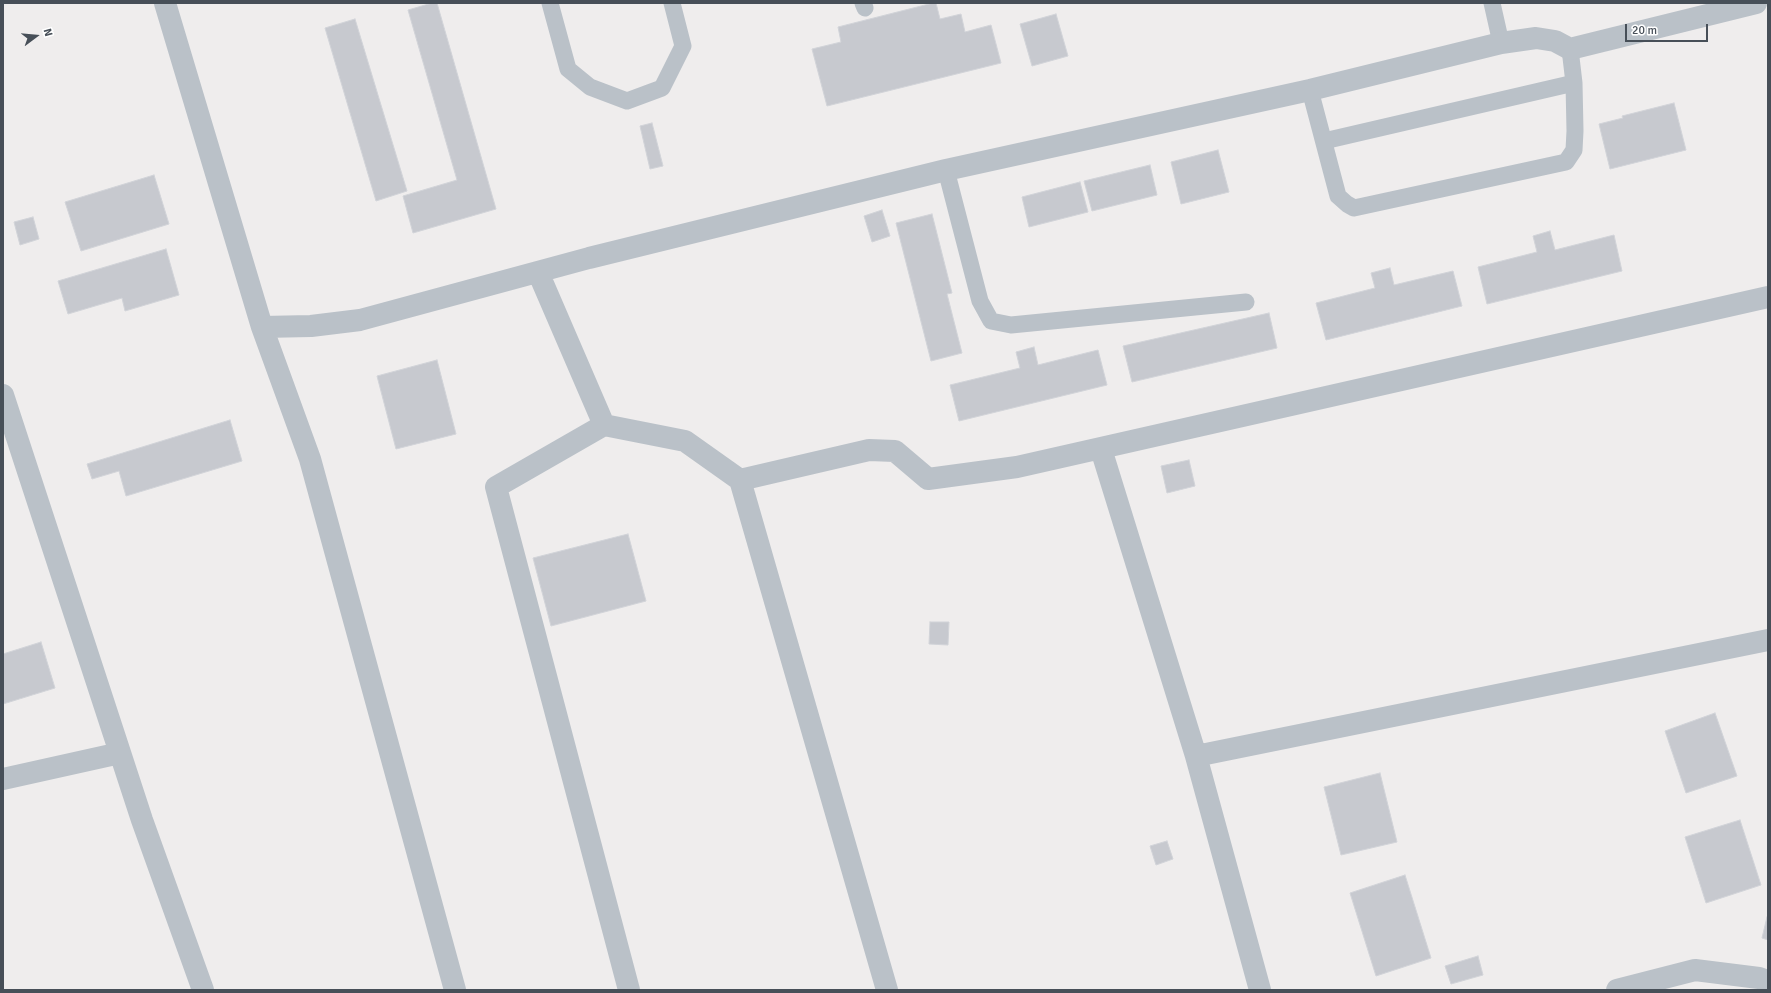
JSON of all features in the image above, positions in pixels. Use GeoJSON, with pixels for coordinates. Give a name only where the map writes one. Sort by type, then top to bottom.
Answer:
{"type":"FeatureCollection","features":[{"type":"Feature","properties":{"kind":"street"},"geometry":{"type":"LineString","coordinates":[[166,3],[262,327],[310,459],[455,990]]}},
{"type":"Feature","properties":{"kind":"street"},"geometry":{"type":"LineString","coordinates":[[262,327],[311,326],[360,320],[589,258],[946,170],[1310,90],[1501,43],[1536,38],[1555,41],[1570,49],[1756,3]]}},
{"type":"Feature","properties":{"kind":"street"},"geometry":{"type":"LineString","coordinates":[[538,272],[604,425]]}},
{"type":"Feature","properties":{"kind":"street"},"geometry":{"type":"LineString","coordinates":[[740,480],[869,450],[895,451],[928,479],[1017,467],[1768,297]]}},
{"type":"Feature","properties":{"kind":"street"},"geometry":{"type":"LineString","coordinates":[[3,395],[144,828],[203,990]]}},
{"type":"Feature","properties":{"kind":"street"},"geometry":{"type":"LineString","coordinates":[[629,990],[496,487],[604,425],[685,441],[740,480],[887,990]]}},
{"type":"Feature","properties":{"kind":"street"},"geometry":{"type":"LineString","coordinates":[[1101,449],[1196,756],[1260,990]]}},
{"type":"Feature","properties":{"kind":"street"},"geometry":{"type":"LineString","coordinates":[[1196,756],[1768,640]]}},
{"type":"Feature","properties":{"kind":"street"},"geometry":{"type":"LineString","coordinates":[[3,779],[120,753]]}},
{"type":"Feature","properties":{"kind":"street"},"geometry":{"type":"LineString","coordinates":[[1617,990],[1695,970],[1759,978],[1768,981]]}},
{"type":"Feature","properties":{"kind":"lane"},"geometry":{"type":"LineString","coordinates":[[550,3],[568,69],[590,87],[627,101],[662,88],[683,46],[672,3]]}},
{"type":"Feature","properties":{"kind":"lane"},"geometry":{"type":"LineString","coordinates":[[1492,3],[1501,43]]}},
{"type":"Feature","properties":{"kind":"lane"},"geometry":{"type":"LineString","coordinates":[[1310,90],[1338,196],[1354,208],[1566,162],[1574,150],[1574,84],[1570,49]]}},
{"type":"Feature","properties":{"kind":"lane"},"geometry":{"type":"LineString","coordinates":[[1324,141],[1574,84]]}},
{"type":"Feature","properties":{"kind":"lane"},"geometry":{"type":"LineString","coordinates":[[946,170],[980,301],[991,321],[1011,324],[1246,302]]}},
{"type":"Feature","properties":{"kind":"building"},"geometry":{"type":"Polygon","coordinates":[[[437,3],[496,209],[413,233],[403,196],[457,180],[408,10],[437,3]]]}},
{"type":"Feature","properties":{"kind":"building"},"geometry":{"type":"Polygon","coordinates":[[[936,3],[940,19],[961,14],[965,32],[991,25],[1001,63],[827,106],[812,49],[841,42],[838,27],[936,3]]]}},
{"type":"Feature","properties":{"kind":"building"},"geometry":{"type":"Polygon","coordinates":[[[1056,14],[1068,56],[1032,66],[1020,24],[1056,14]]]}},
{"type":"Feature","properties":{"kind":"building"},"geometry":{"type":"Polygon","coordinates":[[[355,19],[407,191],[376,201],[325,28],[355,19]]]}},
{"type":"Feature","properties":{"kind":"building"},"geometry":{"type":"Polygon","coordinates":[[[1674,103],[1686,150],[1610,169],[1599,124],[1623,118],[1622,116],[1674,103]]]}},
{"type":"Feature","properties":{"kind":"building"},"geometry":{"type":"Polygon","coordinates":[[[652,123],[663,166],[650,169],[640,126],[652,123]]]}},
{"type":"Feature","properties":{"kind":"building"},"geometry":{"type":"Polygon","coordinates":[[[1218,150],[1229,192],[1181,204],[1171,162],[1218,150]]]}},
{"type":"Feature","properties":{"kind":"building"},"geometry":{"type":"Polygon","coordinates":[[[1150,165],[1157,195],[1092,211],[1084,181],[1150,165]]]}},
{"type":"Feature","properties":{"kind":"building"},"geometry":{"type":"Polygon","coordinates":[[[154,175],[169,224],[81,251],[65,202],[154,175]]]}},
{"type":"Feature","properties":{"kind":"building"},"geometry":{"type":"Polygon","coordinates":[[[1080,182],[1088,212],[1029,227],[1022,197],[1080,182]]]}},
{"type":"Feature","properties":{"kind":"building"},"geometry":{"type":"Polygon","coordinates":[[[882,210],[890,236],[872,242],[864,216],[882,210]]]}},
{"type":"Feature","properties":{"kind":"building"},"geometry":{"type":"Polygon","coordinates":[[[932,214],[952,293],[947,294],[962,353],[931,361],[896,223],[932,214]]]}},
{"type":"Feature","properties":{"kind":"building"},"geometry":{"type":"Polygon","coordinates":[[[33,217],[39,239],[20,245],[14,222],[33,217]]]}},
{"type":"Feature","properties":{"kind":"building"},"geometry":{"type":"Polygon","coordinates":[[[1550,231],[1555,250],[1614,235],[1622,271],[1487,304],[1478,267],[1537,252],[1533,236],[1550,231]]]}},
{"type":"Feature","properties":{"kind":"building"},"geometry":{"type":"Polygon","coordinates":[[[166,249],[179,295],[125,311],[122,298],[68,314],[58,281],[166,249]]]}},
{"type":"Feature","properties":{"kind":"building"},"geometry":{"type":"Polygon","coordinates":[[[1390,268],[1394,285],[1453,271],[1462,306],[1326,340],[1316,303],[1375,288],[1371,273],[1390,268]]]}},
{"type":"Feature","properties":{"kind":"building"},"geometry":{"type":"Polygon","coordinates":[[[1269,313],[1277,348],[1132,382],[1123,346],[1269,313]]]}},
{"type":"Feature","properties":{"kind":"building"},"geometry":{"type":"Polygon","coordinates":[[[1034,347],[1038,365],[1098,350],[1107,385],[959,421],[950,385],[1020,368],[1016,352],[1034,347]]]}},
{"type":"Feature","properties":{"kind":"building"},"geometry":{"type":"Polygon","coordinates":[[[437,360],[456,434],[396,449],[377,376],[437,360]]]}},
{"type":"Feature","properties":{"kind":"building"},"geometry":{"type":"Polygon","coordinates":[[[230,420],[242,461],[126,496],[119,471],[92,479],[87,464],[230,420]]]}},
{"type":"Feature","properties":{"kind":"building"},"geometry":{"type":"Polygon","coordinates":[[[1189,460],[1195,486],[1167,493],[1161,466],[1189,460]]]}},
{"type":"Feature","properties":{"kind":"building"},"geometry":{"type":"Polygon","coordinates":[[[628,534],[646,601],[551,626],[533,558],[628,534]]]}},
{"type":"Feature","properties":{"kind":"building"},"geometry":{"type":"Polygon","coordinates":[[[930,622],[949,622],[948,645],[929,644],[930,622]]]}},
{"type":"Feature","properties":{"kind":"building"},"geometry":{"type":"Polygon","coordinates":[[[41,642],[55,688],[3,704],[3,654],[41,642]]]}},
{"type":"Feature","properties":{"kind":"building"},"geometry":{"type":"Polygon","coordinates":[[[1715,713],[1737,776],[1686,793],[1665,731],[1715,713]]]}},
{"type":"Feature","properties":{"kind":"building"},"geometry":{"type":"Polygon","coordinates":[[[1380,773],[1397,842],[1341,855],[1324,787],[1380,773]]]}},
{"type":"Feature","properties":{"kind":"building"},"geometry":{"type":"Polygon","coordinates":[[[1740,820],[1761,885],[1706,903],[1685,837],[1740,820]]]}},
{"type":"Feature","properties":{"kind":"building"},"geometry":{"type":"Polygon","coordinates":[[[1167,841],[1173,859],[1156,865],[1150,846],[1167,841]]]}},
{"type":"Feature","properties":{"kind":"building"},"geometry":{"type":"Polygon","coordinates":[[[1405,875],[1431,958],[1376,976],[1350,893],[1405,875]]]}},
{"type":"Feature","properties":{"kind":"building"},"geometry":{"type":"Polygon","coordinates":[[[1768,917],[1768,940],[1762,938],[1768,917]]]}},
{"type":"Feature","properties":{"kind":"building"},"geometry":{"type":"Polygon","coordinates":[[[1478,956],[1483,975],[1451,984],[1445,966],[1478,956]]]}}]}
